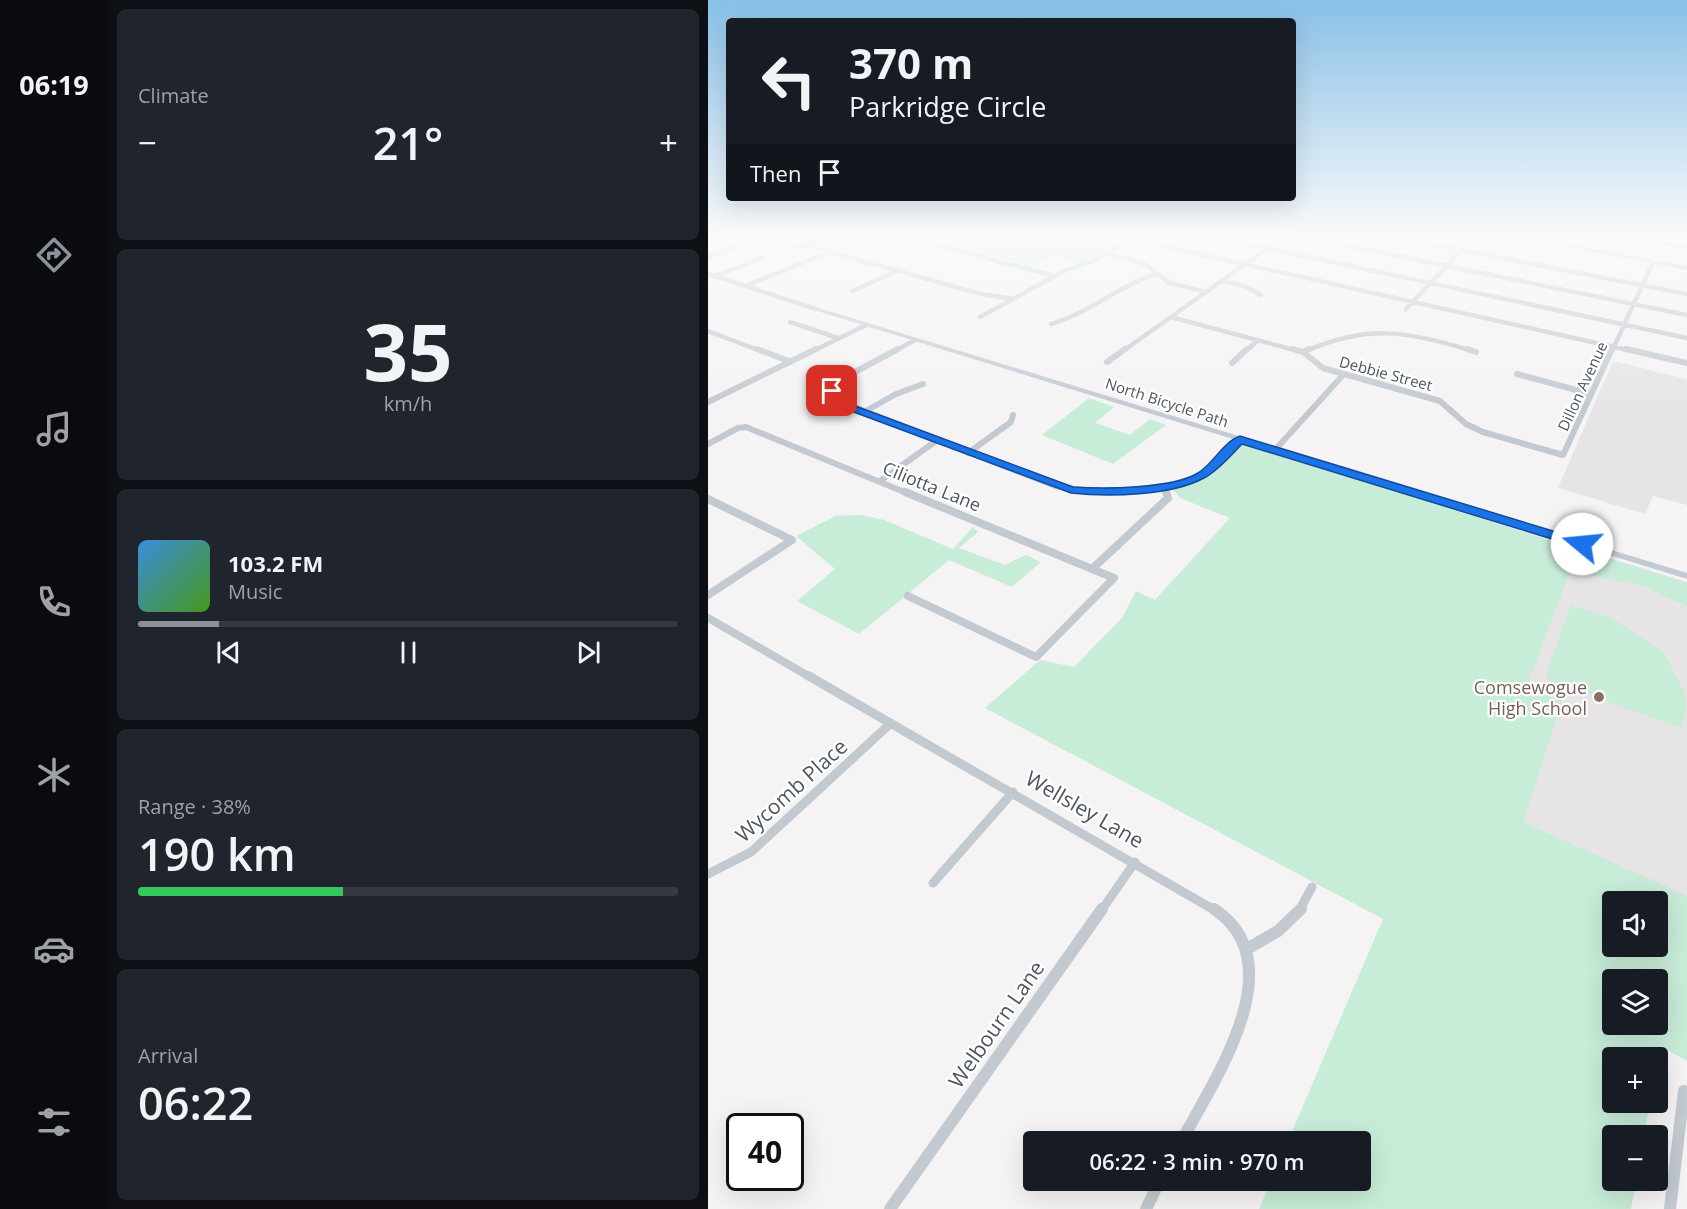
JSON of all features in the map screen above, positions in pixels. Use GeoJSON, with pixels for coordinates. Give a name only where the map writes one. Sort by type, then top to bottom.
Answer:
{"type":"FeatureCollection","features":[{"type":"Feature","properties":{"kind":"street","name":"North Bicycle Path"},"geometry":{"type":"LineString","coordinates":[[771,294],[1687,576]]}},
{"type":"Feature","properties":{"kind":"street"},"geometry":{"type":"LineString","coordinates":[[984,294],[1014,299]]}},
{"type":"Feature","properties":{"kind":"street"},"geometry":{"type":"LineString","coordinates":[[980,317],[1022,294]]}},
{"type":"Feature","properties":{"kind":"street"},"geometry":{"type":"LineString","coordinates":[[1051,324],[1066,320],[1110,294]]}},
{"type":"Feature","properties":{"kind":"street"},"geometry":{"type":"LineString","coordinates":[[1107,362],[1203,294]]}},
{"type":"Feature","properties":{"kind":"street"},"geometry":{"type":"LineString","coordinates":[[1380,294],[1687,363]]}},
{"type":"Feature","properties":{"kind":"street"},"geometry":{"type":"LineString","coordinates":[[1406,309],[1420,294]]}},
{"type":"Feature","properties":{"kind":"street"},"geometry":{"type":"LineString","coordinates":[[1482,294],[1687,338]]}},
{"type":"Feature","properties":{"kind":"street"},"geometry":{"type":"LineString","coordinates":[[1586,294],[1687,315]]}},
{"type":"Feature","properties":{"kind":"street","name":"Dillon Avenue"},"geometry":{"type":"LineString","coordinates":[[1563,455],[1638,294]]}},
{"type":"Feature","properties":{"kind":"street"},"geometry":{"type":"LineString","coordinates":[[1171,317],[1303,352],[1347,334],[1386,331],[1448,343],[1476,352]]}},
{"type":"Feature","properties":{"kind":"street"},"geometry":{"type":"LineString","coordinates":[[790,322],[838,338]]}},
{"type":"Feature","properties":{"kind":"street"},"geometry":{"type":"LineString","coordinates":[[708,402],[867,325]]}},
{"type":"Feature","properties":{"kind":"street"},"geometry":{"type":"LineString","coordinates":[[708,331],[791,362]]}},
{"type":"Feature","properties":{"kind":"street"},"geometry":{"type":"LineString","coordinates":[[915,339],[846,375],[834,386],[832,395],[834,399],[936,441],[1071,490],[1099,493],[1165,487],[1202,475],[1240,440]]}},
{"type":"Feature","properties":{"kind":"street"},"geometry":{"type":"LineString","coordinates":[[1232,363],[1258,340]]}},
{"type":"Feature","properties":{"kind":"street","name":"Debbie Street"},"geometry":{"type":"LineString","coordinates":[[1303,352],[1323,368],[1436,399],[1478,430],[1563,455]]}},
{"type":"Feature","properties":{"kind":"street"},"geometry":{"type":"LineString","coordinates":[[1517,374],[1591,394]]}},
{"type":"Feature","properties":{"kind":"street"},"geometry":{"type":"LineString","coordinates":[[1275,450],[1343,375]]}},
{"type":"Feature","properties":{"kind":"street"},"geometry":{"type":"LineString","coordinates":[[864,412],[896,394],[923,384]]}},
{"type":"Feature","properties":{"kind":"street"},"geometry":{"type":"LineString","coordinates":[[969,453],[1011,422],[1013,415]]}},
{"type":"Feature","properties":{"kind":"street","name":"Ciliotta Lane"},"geometry":{"type":"LineString","coordinates":[[708,444],[738,428],[746,427],[1114,578],[1036,657],[908,596]]}},
{"type":"Feature","properties":{"kind":"street"},"geometry":{"type":"LineString","coordinates":[[880,481],[936,441]]}},
{"type":"Feature","properties":{"kind":"street"},"geometry":{"type":"LineString","coordinates":[[1092,569],[1168,498],[1165,487]]}},
{"type":"Feature","properties":{"kind":"street"},"geometry":{"type":"LineString","coordinates":[[708,499],[792,540],[708,595]]}},
{"type":"Feature","properties":{"kind":"street","name":"Wellsley Lane"},"geometry":{"type":"LineString","coordinates":[[708,618],[1217,911],[1234,929],[1247,949]]}},
{"type":"Feature","properties":{"kind":"street","name":"Wycomb Place"},"geometry":{"type":"LineString","coordinates":[[708,874],[751,852],[891,723]]}},
{"type":"Feature","properties":{"kind":"street"},"geometry":{"type":"LineString","coordinates":[[933,883],[1013,792]]}},
{"type":"Feature","properties":{"kind":"street","name":"Welbourn Lane"},"geometry":{"type":"LineString","coordinates":[[890,1209],[1135,862]]}},
{"type":"Feature","properties":{"kind":"street"},"geometry":{"type":"LineString","coordinates":[[1187,1131],[1239,1029],[1248,999],[1247,949],[1290,923],[1303,909],[1312,887]]}},
{"type":"Feature","properties":{"kind":"street"},"geometry":{"type":"LineString","coordinates":[[1670,1209],[1684,1091],[1687,1093]]}},
{"type":"Feature","properties":{"kind":"street"},"geometry":{"type":"LineString","coordinates":[[1146,1209],[1155,1191]]}},
{"type":"Feature","properties":{"kind":"shaded area"},"geometry":{"type":"Polygon","coordinates":[[[1613,361],[1687,379],[1687,505],[1653,496],[1645,514],[1558,488],[1613,361]]]}},
{"type":"Feature","properties":{"kind":"shaded area","name":"Comsewogue High School"},"geometry":{"type":"Polygon","coordinates":[[[1571,546],[1687,582],[1687,911],[1668,902],[1668,891],[1642,891],[1466,812],[1571,546]]]}},
{"type":"Feature","properties":{"kind":"green space"},"geometry":{"type":"Polygon","coordinates":[[[1089,398],[1114,407],[1095,423],[1130,435],[1150,419],[1166,425],[1113,464],[1042,435],[1089,398]]]}},
{"type":"Feature","properties":{"kind":"green space"},"geometry":{"type":"Polygon","coordinates":[[[1243,444],[1687,583],[1687,606],[1643,586],[1570,571],[1526,688],[1562,701],[1523,822],[1687,896],[1687,1061],[1668,1050],[1668,1047],[1602,1047],[1602,1113],[1648,1113],[1646,1125],[1602,1125],[1602,1191],[1634,1191],[1631,1209],[1259,1209],[1267,1191],[1371,1191],[1371,1131],[1292,1131],[1383,919],[985,708],[1040,660],[1074,667],[1122,618],[1136,591],[1155,600],[1230,518],[1180,498],[1173,490],[1211,475],[1243,444]]]}},
{"type":"Feature","properties":{"kind":"green space"},"geometry":{"type":"Polygon","coordinates":[[[861,515],[884,520],[953,549],[973,527],[978,532],[959,548],[1005,565],[1026,555],[1041,562],[1012,587],[949,560],[859,634],[797,601],[835,569],[796,536],[835,516],[861,515]]]}},
{"type":"Feature","properties":{"kind":"green space"},"geometry":{"type":"Polygon","coordinates":[[[1571,605],[1611,618],[1663,651],[1685,693],[1686,710],[1681,728],[1550,681],[1546,675],[1571,605]]]}},
{"type":"Feature","properties":{"kind":"place","name":"Comsewogue High School"},"geometry":{"type":"Point","coordinates":[1599,697]}},
{"type":"Feature","properties":{"kind":"route"},"geometry":{"type":"LineString","coordinates":[[832,391],[834,399],[847,406],[1055,486],[1071,490],[1099,493],[1165,487],[1191,481],[1210,469],[1240,440],[1582,544]]}}]}
